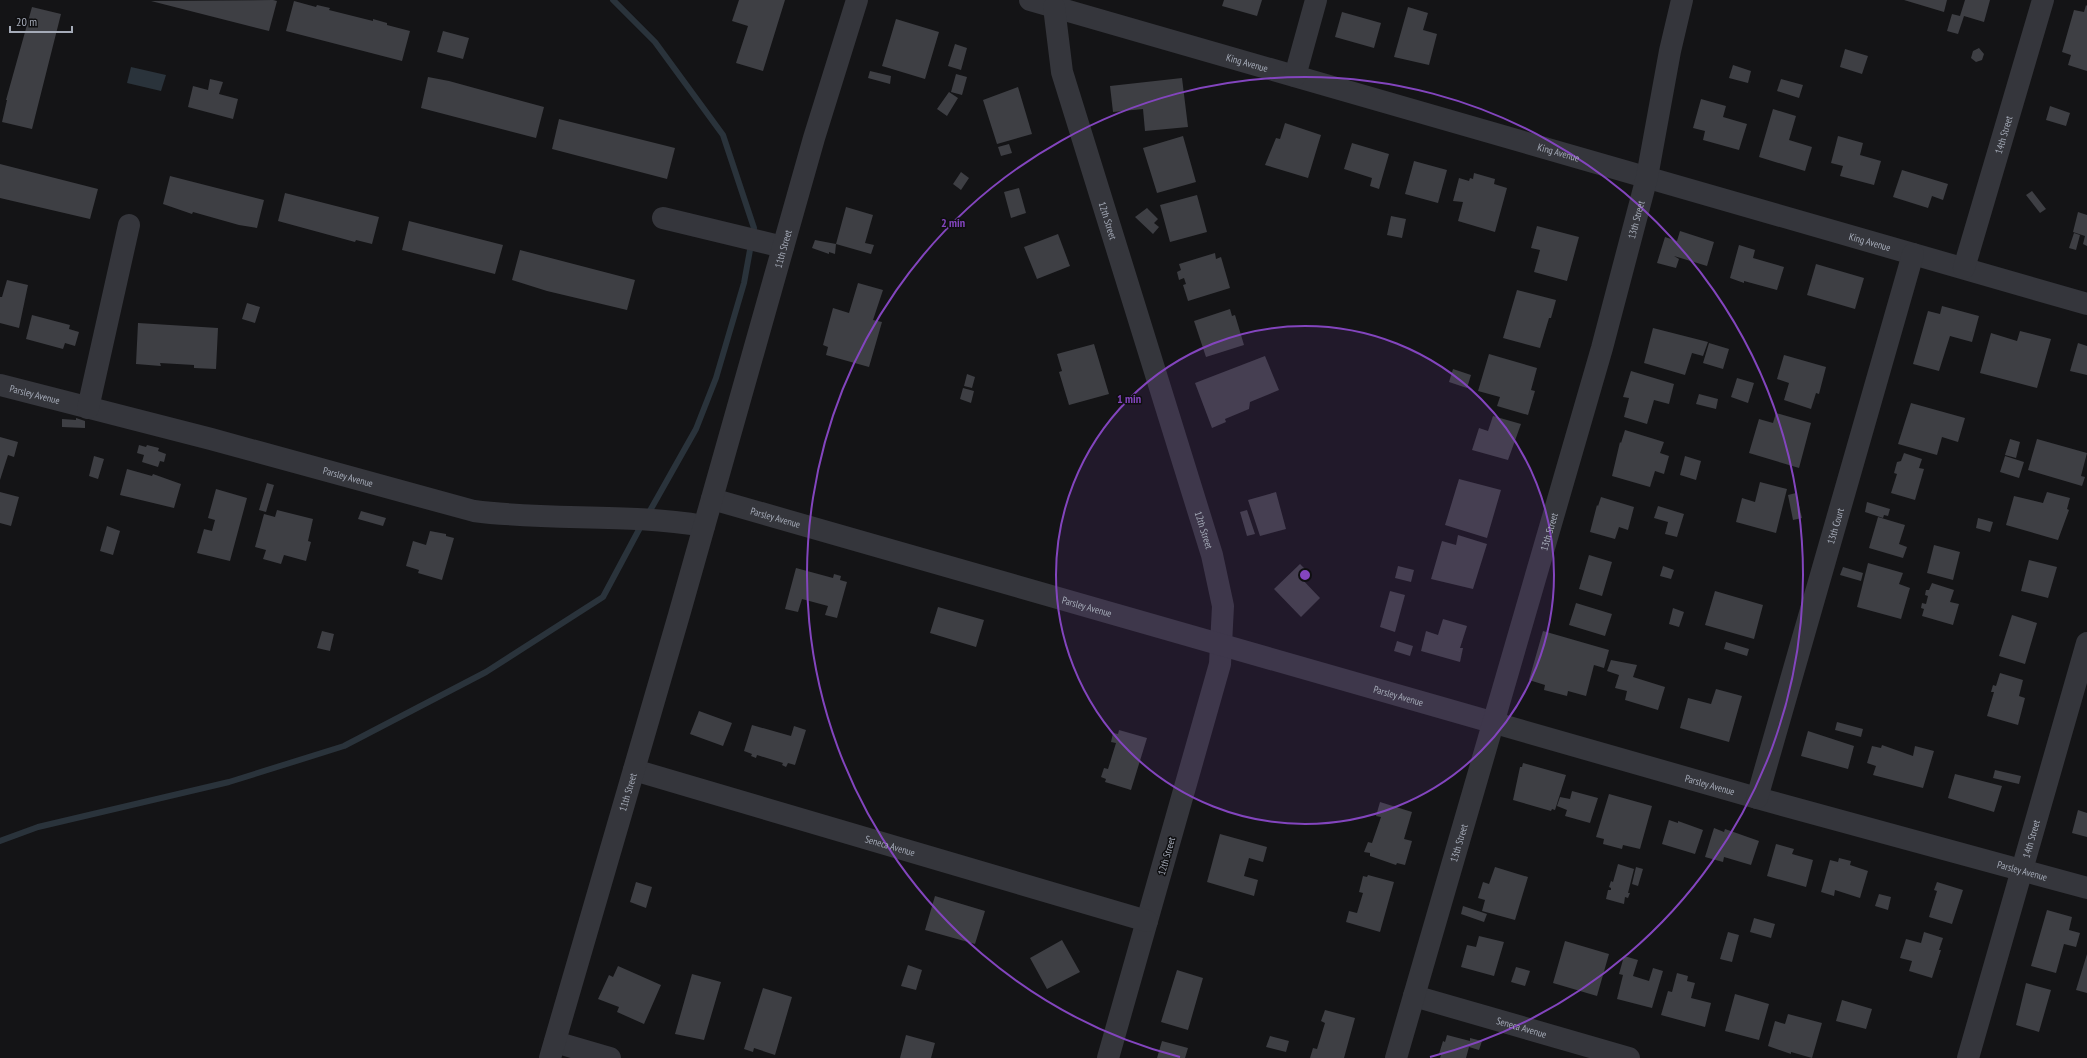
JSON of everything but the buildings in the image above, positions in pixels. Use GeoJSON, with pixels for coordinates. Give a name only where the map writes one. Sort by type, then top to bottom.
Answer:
{"type":"FeatureCollection","features":[{"type":"Feature","properties":{"kind":"street","name":"11th Street"},"geometry":{"type":"LineString","coordinates":[[553,1050],[712,499],[773,245],[857,0]]}},
{"type":"Feature","properties":{"kind":"street","name":"King Avenue"},"geometry":{"type":"LineString","coordinates":[[1030,0],[2087,304]]}},
{"type":"Feature","properties":{"kind":"street"},"geometry":{"type":"LineString","coordinates":[[1294,76],[1316,0]]}},
{"type":"Feature","properties":{"kind":"street","name":"13th Street"},"geometry":{"type":"LineString","coordinates":[[1396,1058],[1602,348],[1647,177],[1670,52],[1682,0]]}},
{"type":"Feature","properties":{"kind":"street","name":"14th Street"},"geometry":{"type":"LineString","coordinates":[[1964,268],[2043,0]]}},
{"type":"Feature","properties":{"kind":"street","name":"12th Street"},"geometry":{"type":"LineString","coordinates":[[1054,7],[1062,72],[1212,555],[1223,606],[1220,664],[1108,1058]]}},
{"type":"Feature","properties":{"kind":"street"},"geometry":{"type":"LineString","coordinates":[[663,218],[773,245]]}},
{"type":"Feature","properties":{"kind":"street"},"geometry":{"type":"LineString","coordinates":[[88,408],[129,225]]}},
{"type":"Feature","properties":{"kind":"street","name":"13th Court"},"geometry":{"type":"LineString","coordinates":[[1757,798],[1913,254]]}},
{"type":"Feature","properties":{"kind":"street","name":"Parsley Avenue"},"geometry":{"type":"LineString","coordinates":[[0,384],[88,408],[211,438],[474,511],[510,516],[669,520],[704,526]]}},
{"type":"Feature","properties":{"kind":"street","name":"Parsley Avenue"},"geometry":{"type":"LineString","coordinates":[[712,499],[1757,798],[2087,888]]}},
{"type":"Feature","properties":{"kind":"street","name":"14th Street"},"geometry":{"type":"LineString","coordinates":[[1968,1058],[2087,643]]}},
{"type":"Feature","properties":{"kind":"street","name":"Seneca Avenue"},"geometry":{"type":"LineString","coordinates":[[634,770],[1147,921]]}},
{"type":"Feature","properties":{"kind":"street","name":"Seneca Avenue"},"geometry":{"type":"LineString","coordinates":[[1414,996],[1629,1058]]}},
{"type":"Feature","properties":{"kind":"street"},"geometry":{"type":"LineString","coordinates":[[553,1050],[610,1058]]}},
{"type":"Feature","properties":{"kind":"shaded area"},"geometry":{"type":"Polygon","coordinates":[[[131,67],[166,75],[161,91],[127,83],[131,67]]]}},
{"type":"Feature","properties":{"kind":"waterway"},"geometry":{"type":"LineString","coordinates":[[613,0],[655,42],[723,135],[754,228],[744,283],[716,378],[696,429],[647,516]]}},
{"type":"Feature","properties":{"kind":"waterway"},"geometry":{"type":"LineString","coordinates":[[0,841],[38,827],[229,782],[344,746],[486,672],[603,597],[642,524]]}}]}
